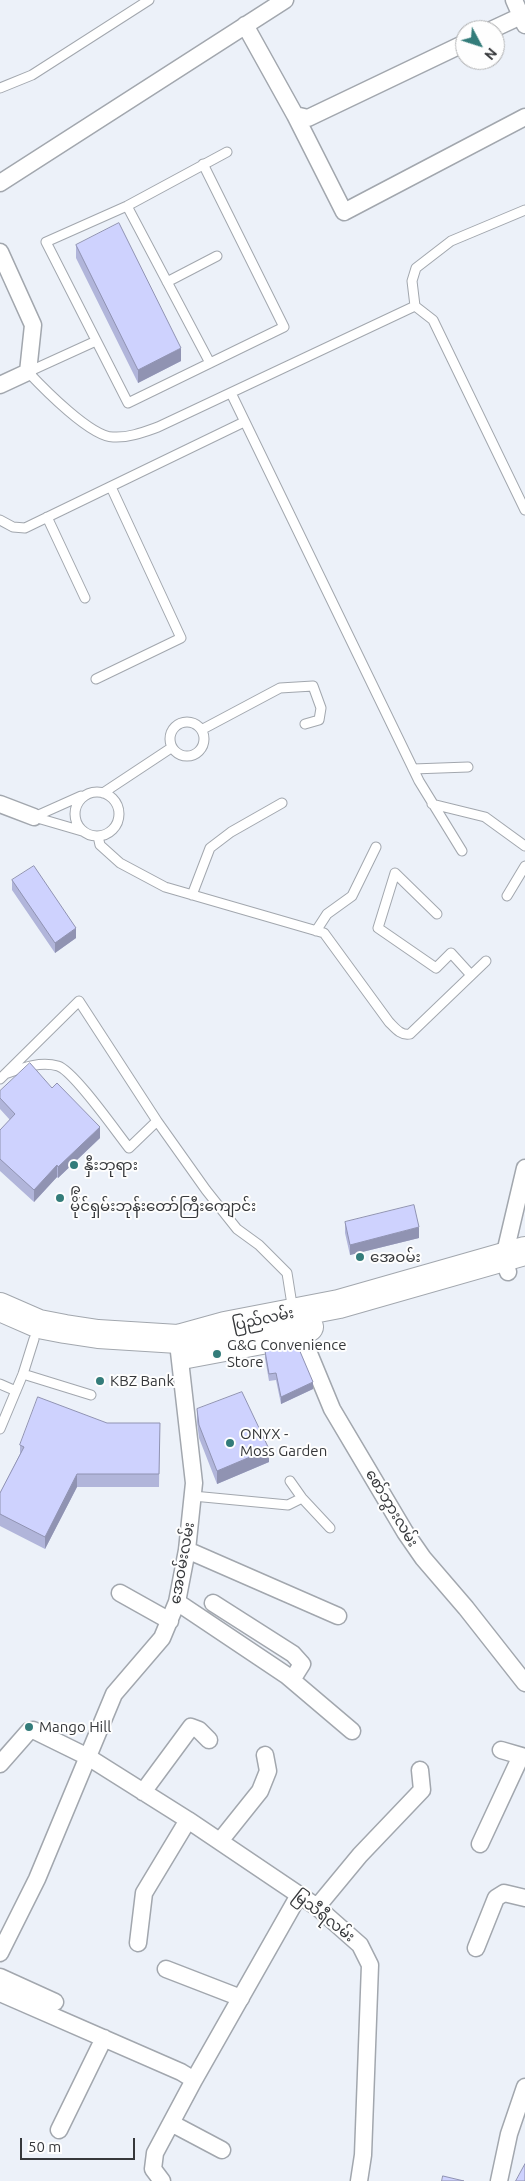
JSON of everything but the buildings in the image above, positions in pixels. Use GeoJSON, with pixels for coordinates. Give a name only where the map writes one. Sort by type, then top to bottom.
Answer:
{"type":"FeatureCollection","features":[{"type":"Feature","properties":{"kind":"highway","name":"ပြည်လမ်း"},"geometry":{"type":"LineString","coordinates":[[0,1325],[34,1339],[96,1350],[178,1348],[225,1326],[296,1321],[339,1304],[515,1262]]}},
{"type":"Feature","properties":{"kind":"highway","name":"ပြည်လမ်း"},"geometry":{"type":"LineString","coordinates":[[0,1307],[39,1324],[178,1348]]}},
{"type":"Feature","properties":{"kind":"street"},"geometry":{"type":"LineString","coordinates":[[0,183],[285,0]]}},
{"type":"Feature","properties":{"kind":"street"},"geometry":{"type":"LineString","coordinates":[[505,26],[523,20],[514,0]]}},
{"type":"Feature","properties":{"kind":"street"},"geometry":{"type":"LineString","coordinates":[[245,25],[295,115],[344,212],[525,116]]}},
{"type":"Feature","properties":{"kind":"street"},"geometry":{"type":"LineString","coordinates":[[295,115],[308,118],[455,48]]}},
{"type":"Feature","properties":{"kind":"street"},"geometry":{"type":"LineString","coordinates":[[0,252],[34,325],[28,372],[0,385]]}},
{"type":"Feature","properties":{"kind":"street"},"geometry":{"type":"LineString","coordinates":[[0,804],[34,816]]}},
{"type":"Feature","properties":{"kind":"street"},"geometry":{"type":"LineString","coordinates":[[515,1262],[525,1168]]}},
{"type":"Feature","properties":{"kind":"street","name":"စော်ဘွားလမ်း"},"geometry":{"type":"LineString","coordinates":[[296,1321],[332,1409],[405,1532],[423,1558],[466,1608],[525,1683]]}},
{"type":"Feature","properties":{"kind":"street","name":"အေဝမ်းလမ်း"},"geometry":{"type":"LineString","coordinates":[[0,1953],[37,1880],[114,1694],[162,1638],[177,1602],[187,1550],[194,1483],[178,1348]]}},
{"type":"Feature","properties":{"kind":"street"},"geometry":{"type":"LineString","coordinates":[[187,1550],[338,1616]]}},
{"type":"Feature","properties":{"kind":"street"},"geometry":{"type":"LineString","coordinates":[[120,1593],[170,1621]]}},
{"type":"Feature","properties":{"kind":"street"},"geometry":{"type":"LineString","coordinates":[[177,1602],[230,1636],[292,1680],[352,1731]]}},
{"type":"Feature","properties":{"kind":"street"},"geometry":{"type":"LineString","coordinates":[[213,1603],[293,1654],[302,1664],[292,1680]]}},
{"type":"Feature","properties":{"kind":"street"},"geometry":{"type":"LineString","coordinates":[[143,1792],[191,1726],[199,1730],[209,1740]]}},
{"type":"Feature","properties":{"kind":"street","name":"မြသီရီလမ်း"},"geometry":{"type":"LineString","coordinates":[[0,1764],[33,1730],[88,1757],[188,1820],[317,1907],[360,1945],[370,1965],[363,2155],[359,2181]]}},
{"type":"Feature","properties":{"kind":"street"},"geometry":{"type":"LineString","coordinates":[[480,1844],[523,1757],[501,1750]]}},
{"type":"Feature","properties":{"kind":"street"},"geometry":{"type":"LineString","coordinates":[[220,1841],[260,1791],[268,1771],[265,1755]]}},
{"type":"Feature","properties":{"kind":"street"},"geometry":{"type":"LineString","coordinates":[[317,1907],[360,1855],[422,1790],[420,1770]]}},
{"type":"Feature","properties":{"kind":"street"},"geometry":{"type":"LineString","coordinates":[[138,1943],[144,1893],[188,1820]]}},
{"type":"Feature","properties":{"kind":"street"},"geometry":{"type":"LineString","coordinates":[[476,1948],[496,1898],[504,1893],[525,1898]]}},
{"type":"Feature","properties":{"kind":"street"},"geometry":{"type":"LineString","coordinates":[[162,2181],[153,2169],[155,2153],[194,2080],[299,1895]]}},
{"type":"Feature","properties":{"kind":"street"},"geometry":{"type":"LineString","coordinates":[[166,1969],[241,1998]]}},
{"type":"Feature","properties":{"kind":"street"},"geometry":{"type":"LineString","coordinates":[[0,1977],[55,2002]]}},
{"type":"Feature","properties":{"kind":"street"},"geometry":{"type":"LineString","coordinates":[[0,1993],[181,2072],[194,2080]]}},
{"type":"Feature","properties":{"kind":"street"},"geometry":{"type":"LineString","coordinates":[[59,2130],[104,2038]]}},
{"type":"Feature","properties":{"kind":"street"},"geometry":{"type":"LineString","coordinates":[[499,2181],[509,2134],[525,2087]]}},
{"type":"Feature","properties":{"kind":"street"},"geometry":{"type":"LineString","coordinates":[[171,2123],[222,2150]]}},
{"type":"Feature","properties":{"kind":"lane"},"geometry":{"type":"LineString","coordinates":[[0,88],[32,75],[150,0]]}},
{"type":"Feature","properties":{"kind":"lane"},"geometry":{"type":"LineString","coordinates":[[203,164],[284,327],[128,403],[46,242],[127,206],[203,164],[227,152]]}},
{"type":"Feature","properties":{"kind":"lane"},"geometry":{"type":"LineString","coordinates":[[127,206],[210,363]]}},
{"type":"Feature","properties":{"kind":"lane"},"geometry":{"type":"LineString","coordinates":[[525,210],[451,241],[416,268],[412,281],[415,306],[433,320],[525,510]]}},
{"type":"Feature","properties":{"kind":"lane"},"geometry":{"type":"LineString","coordinates":[[167,282],[217,256]]}},
{"type":"Feature","properties":{"kind":"lane"},"geometry":{"type":"LineString","coordinates":[[96,341],[28,372],[52,397],[77,417],[102,434],[112,438],[138,434],[158,427],[415,306]]}},
{"type":"Feature","properties":{"kind":"lane"},"geometry":{"type":"LineString","coordinates":[[231,393],[412,769],[462,852]]}},
{"type":"Feature","properties":{"kind":"lane"},"geometry":{"type":"LineString","coordinates":[[0,520],[12,527],[25,528],[244,422]]}},
{"type":"Feature","properties":{"kind":"lane"},"geometry":{"type":"LineString","coordinates":[[96,679],[181,638],[111,487]]}},
{"type":"Feature","properties":{"kind":"lane"},"geometry":{"type":"LineString","coordinates":[[47,517],[84,598]]}},
{"type":"Feature","properties":{"kind":"lane"},"geometry":{"type":"LineString","coordinates":[[202,729],[280,688],[313,686],[321,708],[319,720],[305,724]]}},
{"type":"Feature","properties":{"kind":"lane"},"geometry":{"type":"LineString","coordinates":[[191,722],[202,729],[205,743],[197,755],[182,757],[171,748],[170,734],[178,724],[191,722]]}},
{"type":"Feature","properties":{"kind":"lane"},"geometry":{"type":"LineString","coordinates":[[104,793],[171,748]]}},
{"type":"Feature","properties":{"kind":"lane"},"geometry":{"type":"LineString","coordinates":[[412,769],[468,768]]}},
{"type":"Feature","properties":{"kind":"lane"},"geometry":{"type":"LineString","coordinates":[[95,792],[104,793],[111,797],[119,812],[118,821],[114,828],[107,834],[98,836],[34,816],[95,792]]}},
{"type":"Feature","properties":{"kind":"lane"},"geometry":{"type":"LineString","coordinates":[[82,831],[74,816],[75,807],[86,794]]}},
{"type":"Feature","properties":{"kind":"lane"},"geometry":{"type":"LineString","coordinates":[[192,895],[210,848],[231,832],[282,803]]}},
{"type":"Feature","properties":{"kind":"lane"},"geometry":{"type":"LineString","coordinates":[[432,804],[485,817],[525,846]]}},
{"type":"Feature","properties":{"kind":"lane"},"geometry":{"type":"LineString","coordinates":[[98,836],[100,846],[120,863],[165,887],[324,934],[389,1022],[400,1032],[407,1035],[486,961]]}},
{"type":"Feature","properties":{"kind":"lane"},"geometry":{"type":"LineString","coordinates":[[316,931],[327,914],[352,896],[376,847]]}},
{"type":"Feature","properties":{"kind":"lane"},"geometry":{"type":"LineString","coordinates":[[507,896],[525,866]]}},
{"type":"Feature","properties":{"kind":"lane"},"geometry":{"type":"LineString","coordinates":[[436,914],[395,873],[378,928],[436,968],[450,953],[471,975]]}},
{"type":"Feature","properties":{"kind":"lane"},"geometry":{"type":"LineString","coordinates":[[3,1076],[79,1001],[157,1121],[206,1190],[237,1229],[259,1245],[286,1273],[296,1321]]}},
{"type":"Feature","properties":{"kind":"lane"},"geometry":{"type":"LineString","coordinates":[[3,1076],[25,1067],[44,1064],[60,1066],[78,1083],[129,1148],[157,1121]]}},
{"type":"Feature","properties":{"kind":"lane"},"geometry":{"type":"LineString","coordinates":[[0,1430],[23,1374],[34,1339]]}},
{"type":"Feature","properties":{"kind":"lane"},"geometry":{"type":"LineString","coordinates":[[23,1374],[91,1395]]}},
{"type":"Feature","properties":{"kind":"lane"},"geometry":{"type":"LineString","coordinates":[[0,1384],[16,1391]]}},
{"type":"Feature","properties":{"kind":"lane"},"geometry":{"type":"LineString","coordinates":[[290,1481],[302,1498],[330,1528]]}},
{"type":"Feature","properties":{"kind":"lane"},"geometry":{"type":"LineString","coordinates":[[193,1496],[288,1505],[302,1498]]}},
{"type":"Feature","properties":{"kind":"place","name":"နှီးဘုရား"},"geometry":{"type":"Point","coordinates":[74,1165]}},
{"type":"Feature","properties":{"kind":"place","name":"၉ မိုင်ရှမ်းဘုန်းတော်ကြီးကျောင်း"},"geometry":{"type":"Point","coordinates":[60,1198]}},
{"type":"Feature","properties":{"kind":"place","name":"အေဝမ်း"},"geometry":{"type":"Point","coordinates":[360,1257]}},
{"type":"Feature","properties":{"kind":"place","name":"G&G Convenience Store"},"geometry":{"type":"Point","coordinates":[217,1354]}},
{"type":"Feature","properties":{"kind":"place","name":"KBZ Bank"},"geometry":{"type":"Point","coordinates":[100,1381]}},
{"type":"Feature","properties":{"kind":"place","name":"ONYX - Moss Garden"},"geometry":{"type":"Point","coordinates":[230,1443]}},
{"type":"Feature","properties":{"kind":"place","name":"Mango Hill"},"geometry":{"type":"Point","coordinates":[29,1727]}}]}
